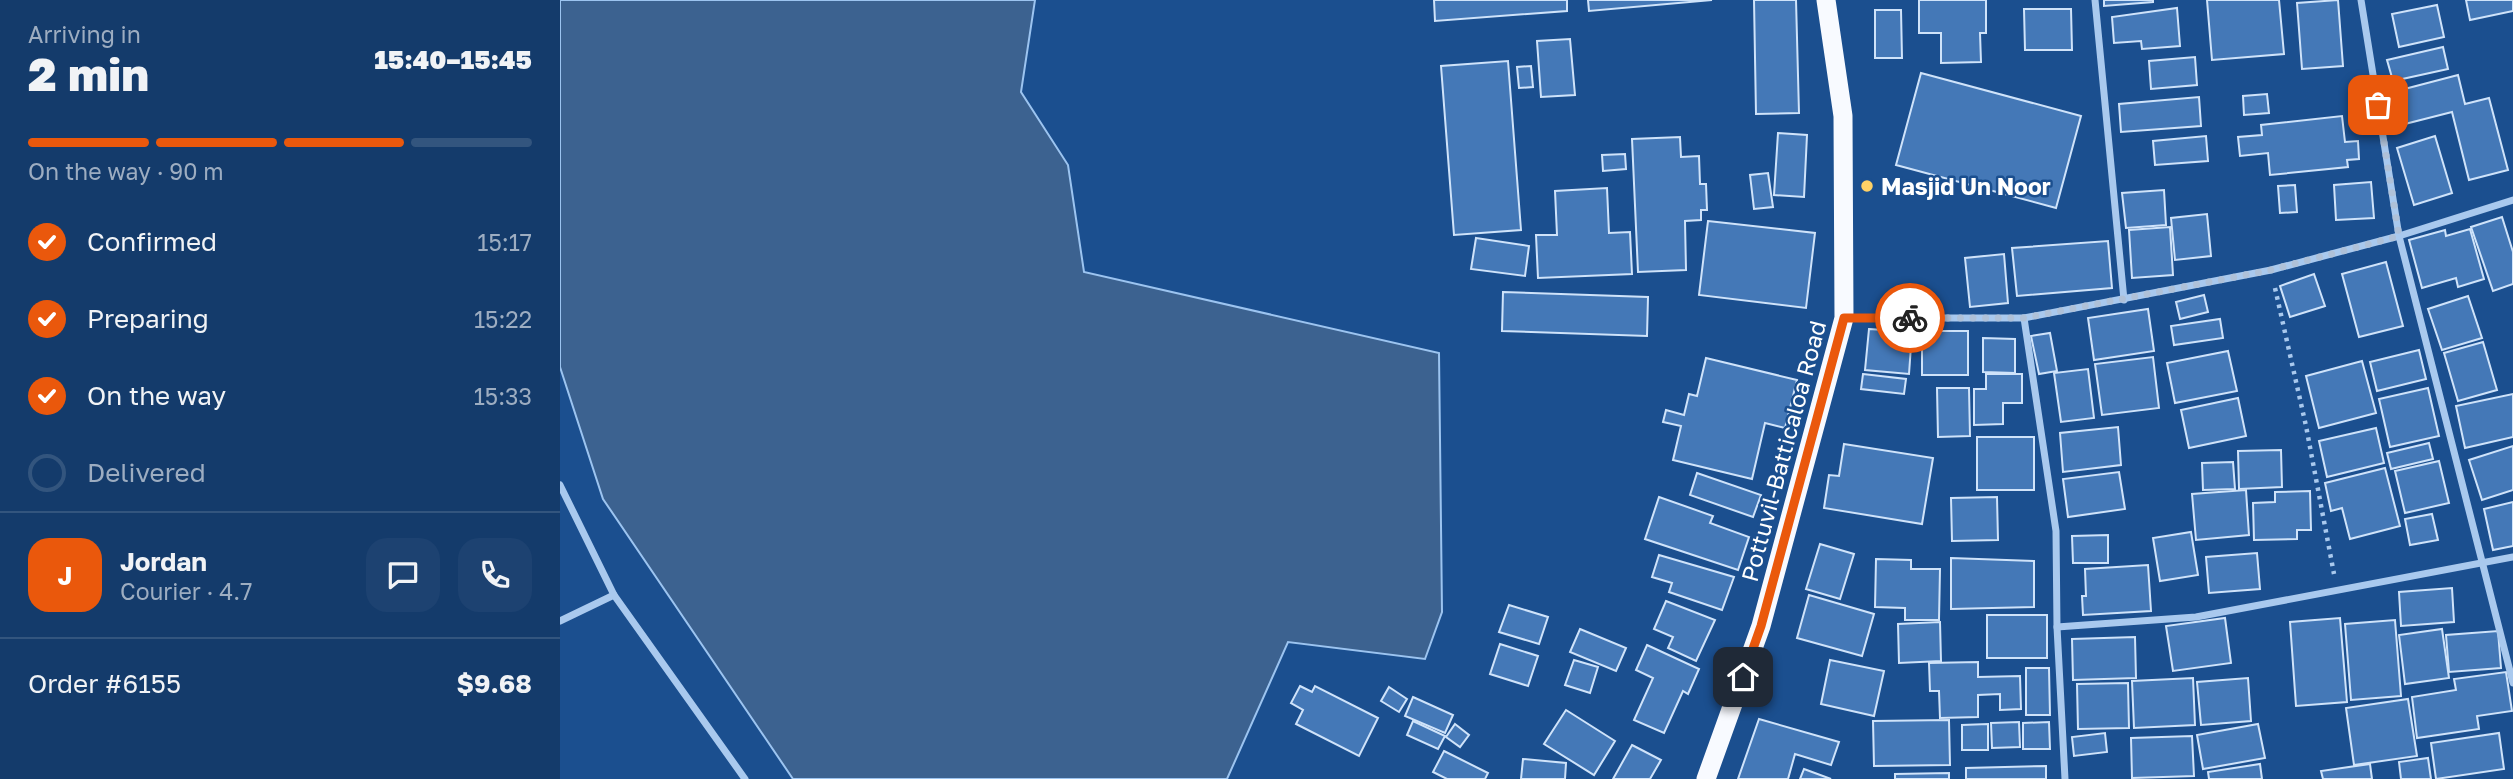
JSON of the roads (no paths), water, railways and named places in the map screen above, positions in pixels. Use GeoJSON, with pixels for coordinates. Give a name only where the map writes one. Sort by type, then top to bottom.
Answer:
{"type":"FeatureCollection","features":[{"type":"Feature","properties":{"kind":"highway","name":"Pottuvil-Batticaloa Road"},"geometry":{"type":"LineString","coordinates":[[1706,779],[1761,626],[1844,318],[1843,116],[1826,0]]}},
{"type":"Feature","properties":{"kind":"street"},"geometry":{"type":"LineString","coordinates":[[2095,0],[2124,300]]}},
{"type":"Feature","properties":{"kind":"street"},"geometry":{"type":"LineString","coordinates":[[2361,0],[2399,236],[2513,683]]}},
{"type":"Feature","properties":{"kind":"street"},"geometry":{"type":"LineString","coordinates":[[1844,318],[2024,318],[2271,270],[2399,236],[2513,200]]}},
{"type":"Feature","properties":{"kind":"street"},"geometry":{"type":"LineString","coordinates":[[2024,318],[2056,531],[2057,627],[2065,779]]}},
{"type":"Feature","properties":{"kind":"street"},"geometry":{"type":"LineString","coordinates":[[560,485],[614,595],[745,779]]}},
{"type":"Feature","properties":{"kind":"street"},"geometry":{"type":"LineString","coordinates":[[2057,627],[2196,617],[2513,557]]}},
{"type":"Feature","properties":{"kind":"street"},"geometry":{"type":"LineString","coordinates":[[560,621],[614,595]]}},
{"type":"Feature","properties":{"kind":"water"},"geometry":{"type":"Polygon","coordinates":[[[560,0],[1035,0],[1021,92],[1068,165],[1084,272],[1439,353],[1442,612],[1425,659],[1288,642],[1227,779],[793,779],[603,499],[560,367],[560,0]]]}},
{"type":"Feature","properties":{"kind":"place","name":"Masjid Un Noor"},"geometry":{"type":"Point","coordinates":[1867,186]}}]}
